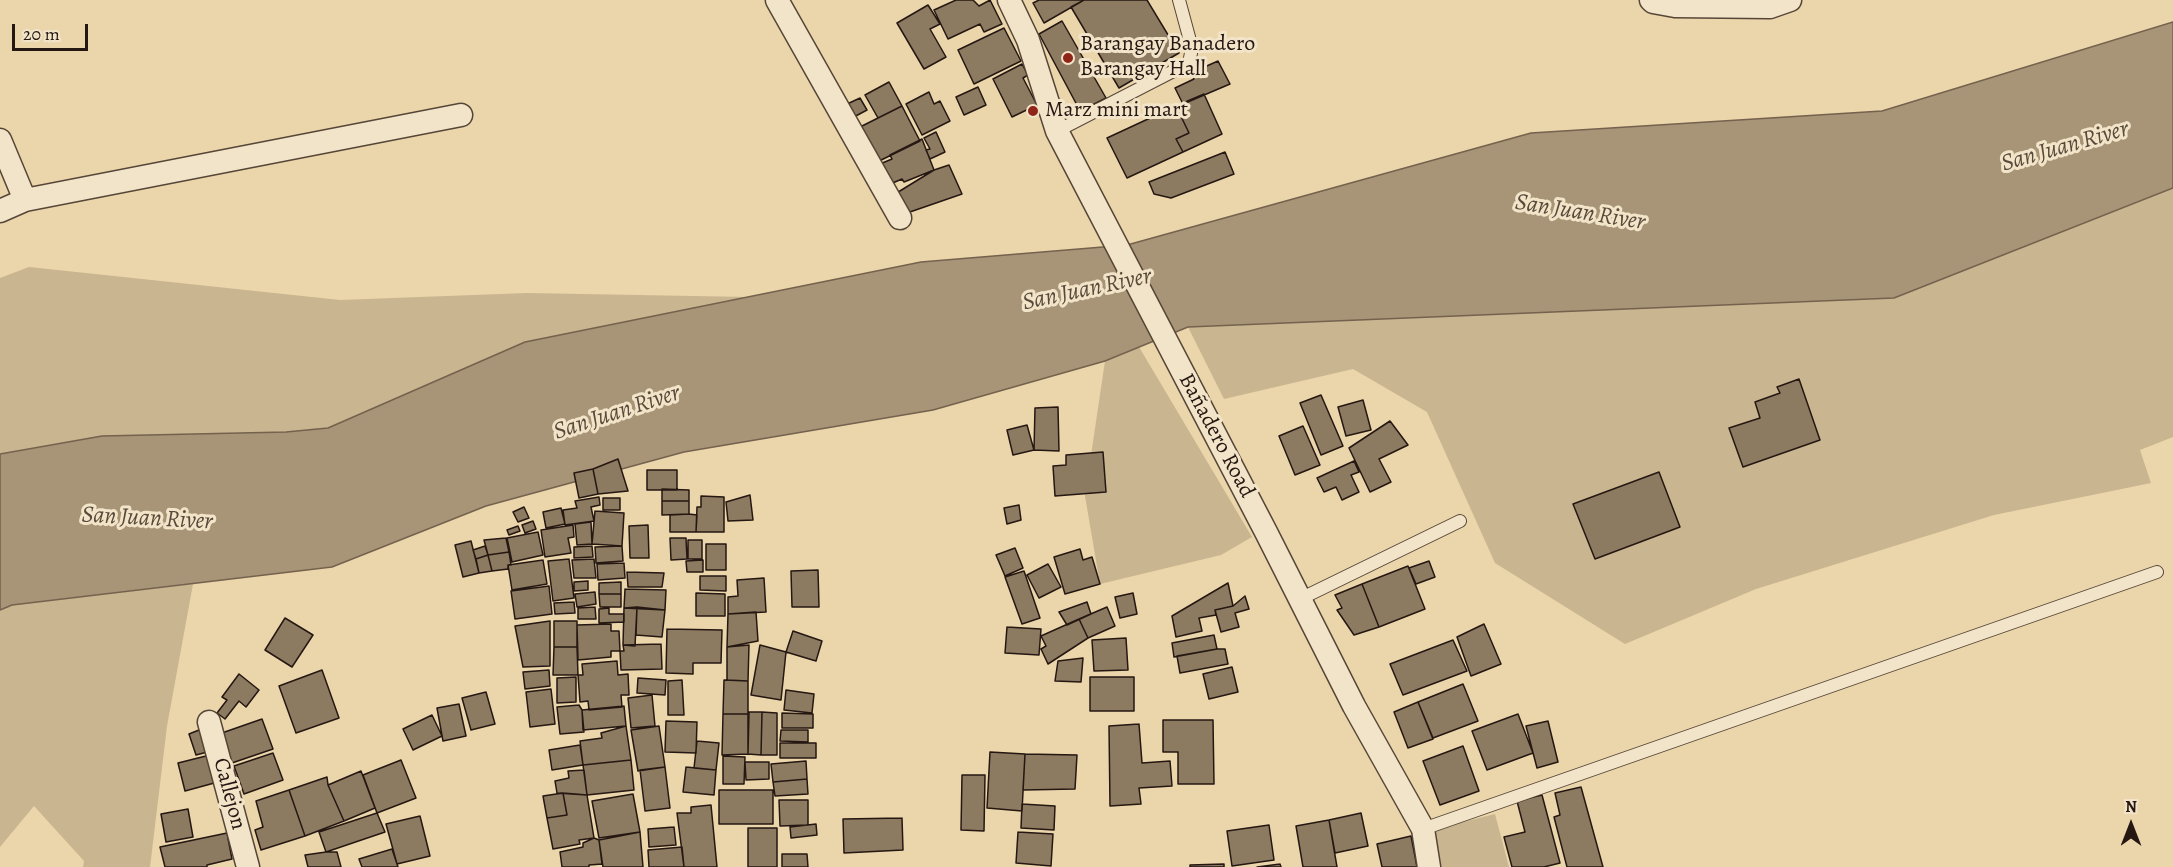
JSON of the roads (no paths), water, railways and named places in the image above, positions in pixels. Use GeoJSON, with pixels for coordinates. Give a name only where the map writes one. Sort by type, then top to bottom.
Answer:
{"type":"FeatureCollection","features":[{"type":"Feature","properties":{"kind":"street"},"geometry":{"type":"LineString","coordinates":[[777,0],[900,218]]}},
{"type":"Feature","properties":{"kind":"street","name":"Bañadero Road"},"geometry":{"type":"LineString","coordinates":[[1009,0],[1028,40],[1057,131],[1266,532],[1298,600],[1423,829],[1429,867]]}},
{"type":"Feature","properties":{"kind":"street"},"geometry":{"type":"LineString","coordinates":[[1651,0],[1675,6],[1770,7],[1790,0]]}},
{"type":"Feature","properties":{"kind":"street"},"geometry":{"type":"LineString","coordinates":[[0,211],[25,200],[461,115]]}},
{"type":"Feature","properties":{"kind":"street"},"geometry":{"type":"LineString","coordinates":[[0,140],[25,200]]}},
{"type":"Feature","properties":{"kind":"street","name":"Callejon"},"geometry":{"type":"LineString","coordinates":[[209,722],[248,867]]}},
{"type":"Feature","properties":{"kind":"lane"},"geometry":{"type":"LineString","coordinates":[[1057,131],[1189,63],[1192,48],[1179,0]]}},
{"type":"Feature","properties":{"kind":"lane"},"geometry":{"type":"LineString","coordinates":[[1298,600],[1460,521]]}},
{"type":"Feature","properties":{"kind":"lane"},"geometry":{"type":"LineString","coordinates":[[1423,829],[2157,573]]}},
{"type":"Feature","properties":{"kind":"water","name":"San Juan River"},"geometry":{"type":"Polygon","coordinates":[[[2173,22],[2173,188],[1894,298],[1188,327],[1105,361],[933,410],[684,452],[486,506],[332,567],[12,605],[0,610],[0,454],[102,436],[286,432],[328,428],[525,342],[921,262],[1127,245],[1531,133],[1882,111],[2173,22]]]}},
{"type":"Feature","properties":{"kind":"place","name":"Barangay Banadero Barangay Hall"},"geometry":{"type":"Point","coordinates":[1068,58]}},
{"type":"Feature","properties":{"kind":"place","name":"Marz mini mart"},"geometry":{"type":"Point","coordinates":[1033,111]}}]}
